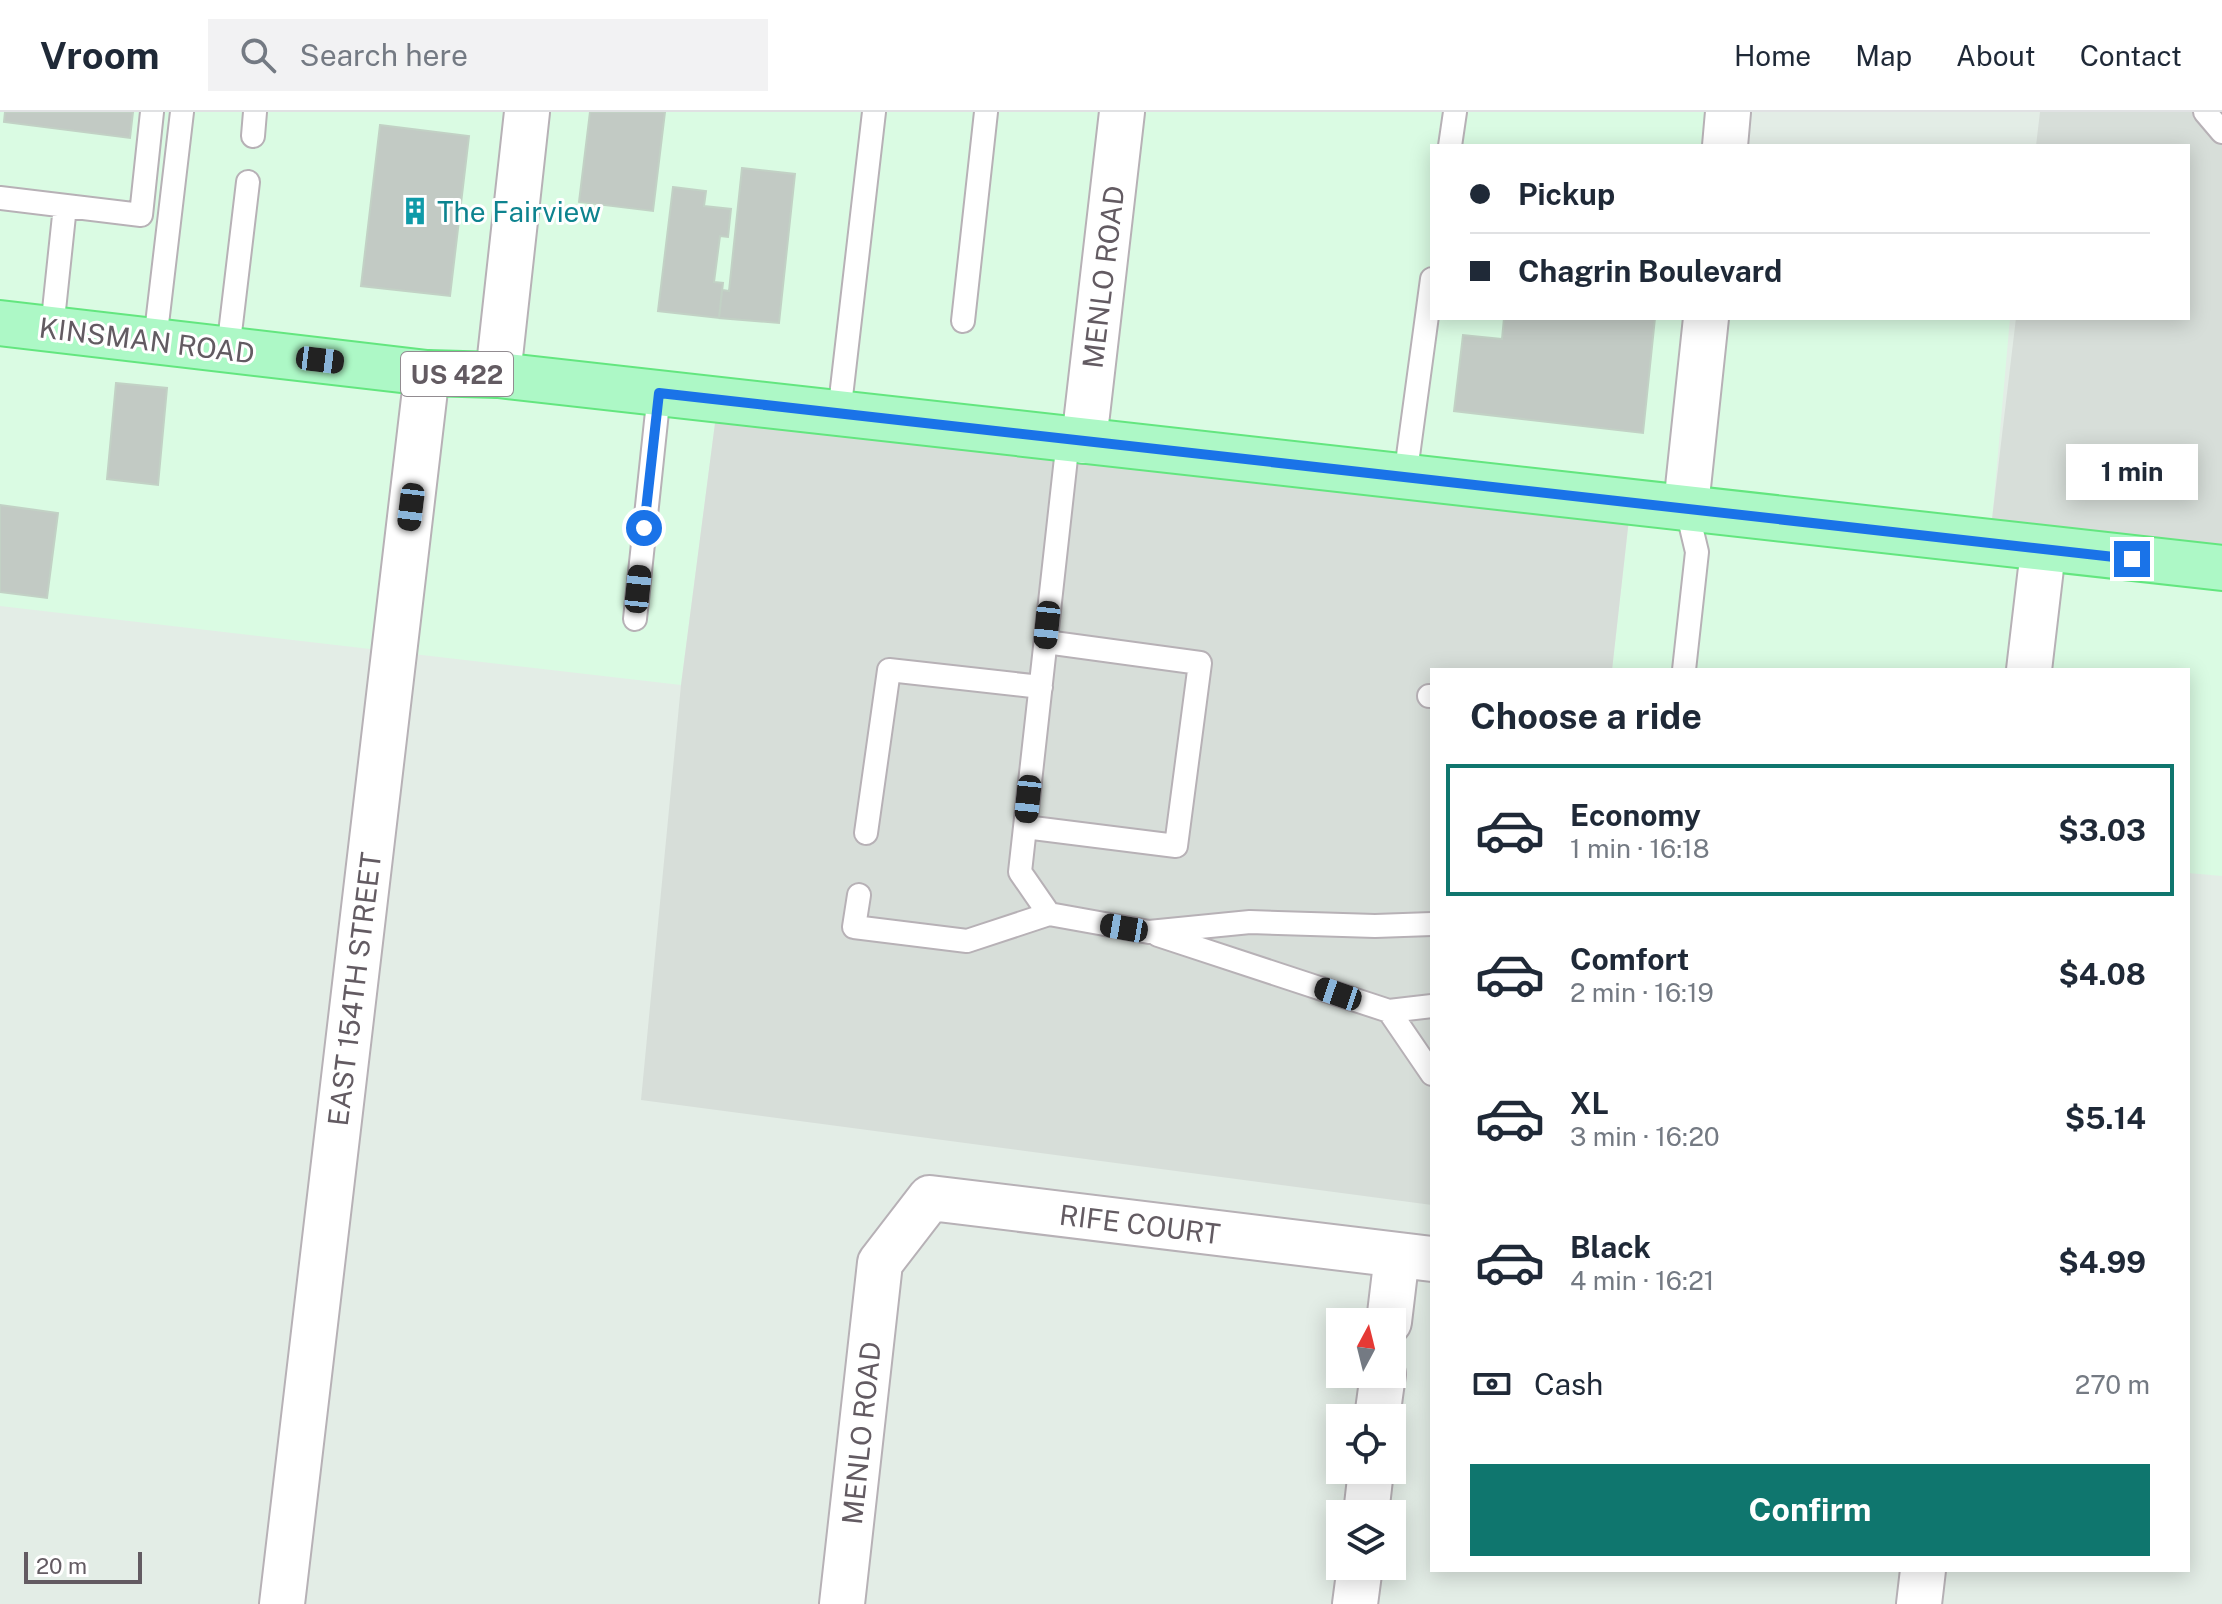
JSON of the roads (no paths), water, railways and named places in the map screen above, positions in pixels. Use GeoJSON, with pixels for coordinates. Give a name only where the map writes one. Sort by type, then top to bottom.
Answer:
{"type":"FeatureCollection","features":[{"type":"Feature","properties":{"kind":"main road","name":"KINSMAN ROAD"},"geometry":{"type":"LineString","coordinates":[[0,323],[427,373],[498,375],[1076,441]]}},
{"type":"Feature","properties":{"kind":"main road","name":"US 422"},"geometry":{"type":"LineString","coordinates":[[1076,441],[1686,506],[2043,551],[2222,568]]}},
{"type":"Feature","properties":{"kind":"street"},"geometry":{"type":"LineString","coordinates":[[498,375],[527,112]]}},
{"type":"Feature","properties":{"kind":"street","name":"MENLO ROAD"},"geometry":{"type":"LineString","coordinates":[[1076,441],[1122,112]]}},
{"type":"Feature","properties":{"kind":"street"},"geometry":{"type":"LineString","coordinates":[[1725,144],[1728,112]]}},
{"type":"Feature","properties":{"kind":"street"},"geometry":{"type":"LineString","coordinates":[[1686,506],[1706,320]]}},
{"type":"Feature","properties":{"kind":"street","name":"EAST 154TH STREET"},"geometry":{"type":"LineString","coordinates":[[282,1604],[427,373]]}},
{"type":"Feature","properties":{"kind":"street"},"geometry":{"type":"LineString","coordinates":[[2029,668],[2043,551]]}},
{"type":"Feature","properties":{"kind":"street","name":"RIFE COURT"},"geometry":{"type":"LineString","coordinates":[[880,1263],[930,1198],[1414,1257]]}},
{"type":"Feature","properties":{"kind":"street"},"geometry":{"type":"LineString","coordinates":[[1394,1308],[1414,1257]]}},
{"type":"Feature","properties":{"kind":"street","name":"MENLO ROAD"},"geometry":{"type":"LineString","coordinates":[[842,1604],[880,1263]]}},
{"type":"Feature","properties":{"kind":"street"},"geometry":{"type":"LineString","coordinates":[[1919,1604],[1923,1572]]}},
{"type":"Feature","properties":{"kind":"street"},"geometry":{"type":"LineString","coordinates":[[1355,1604],[1358,1580]]}},
{"type":"Feature","properties":{"kind":"lane"},"geometry":{"type":"LineString","coordinates":[[141,215],[152,112]]}},
{"type":"Feature","properties":{"kind":"lane"},"geometry":{"type":"LineString","coordinates":[[155,341],[182,112]]}},
{"type":"Feature","properties":{"kind":"lane"},"geometry":{"type":"LineString","coordinates":[[253,136],[255,112]]}},
{"type":"Feature","properties":{"kind":"lane"},"geometry":{"type":"LineString","coordinates":[[839,414],[874,112]]}},
{"type":"Feature","properties":{"kind":"lane"},"geometry":{"type":"LineString","coordinates":[[963,321],[986,112]]}},
{"type":"Feature","properties":{"kind":"lane"},"geometry":{"type":"LineString","coordinates":[[1450,144],[1455,112]]}},
{"type":"Feature","properties":{"kind":"lane"},"geometry":{"type":"LineString","coordinates":[[2205,112],[2222,132]]}},
{"type":"Feature","properties":{"kind":"lane"},"geometry":{"type":"LineString","coordinates":[[228,350],[248,182]]}},
{"type":"Feature","properties":{"kind":"lane"},"geometry":{"type":"LineString","coordinates":[[0,198],[170,219]]}},
{"type":"Feature","properties":{"kind":"lane"},"geometry":{"type":"LineString","coordinates":[[52,329],[65,206]]}},
{"type":"Feature","properties":{"kind":"lane"},"geometry":{"type":"LineString","coordinates":[[1405,478],[1430,294]]}},
{"type":"Feature","properties":{"kind":"lane"},"geometry":{"type":"LineString","coordinates":[[635,619],[659,393]]}},
{"type":"Feature","properties":{"kind":"lane"},"geometry":{"type":"LineString","coordinates":[[1049,914],[1020,872],[1046,642],[1076,441]]}},
{"type":"Feature","properties":{"kind":"lane"},"geometry":{"type":"LineString","coordinates":[[1684,668],[1697,552],[1686,506]]}},
{"type":"Feature","properties":{"kind":"lane"},"geometry":{"type":"LineString","coordinates":[[1025,827],[1176,846],[1200,663],[1046,642]]}},
{"type":"Feature","properties":{"kind":"lane"},"geometry":{"type":"LineString","coordinates":[[866,833],[889,670],[1041,687]]}},
{"type":"Feature","properties":{"kind":"lane"},"geometry":{"type":"LineString","coordinates":[[859,895],[854,927],[967,941],[1049,914],[1149,932],[1389,1011],[1430,1006]]}},
{"type":"Feature","properties":{"kind":"lane"},"geometry":{"type":"LineString","coordinates":[[1149,932],[1250,922],[1375,926],[1430,924]]}},
{"type":"Feature","properties":{"kind":"lane"},"geometry":{"type":"LineString","coordinates":[[1389,1011],[1430,1071]]}},
{"type":"Feature","properties":{"kind":"place","name":"The Fairview"},"geometry":{"type":"Point","coordinates":[415,211]}}]}
